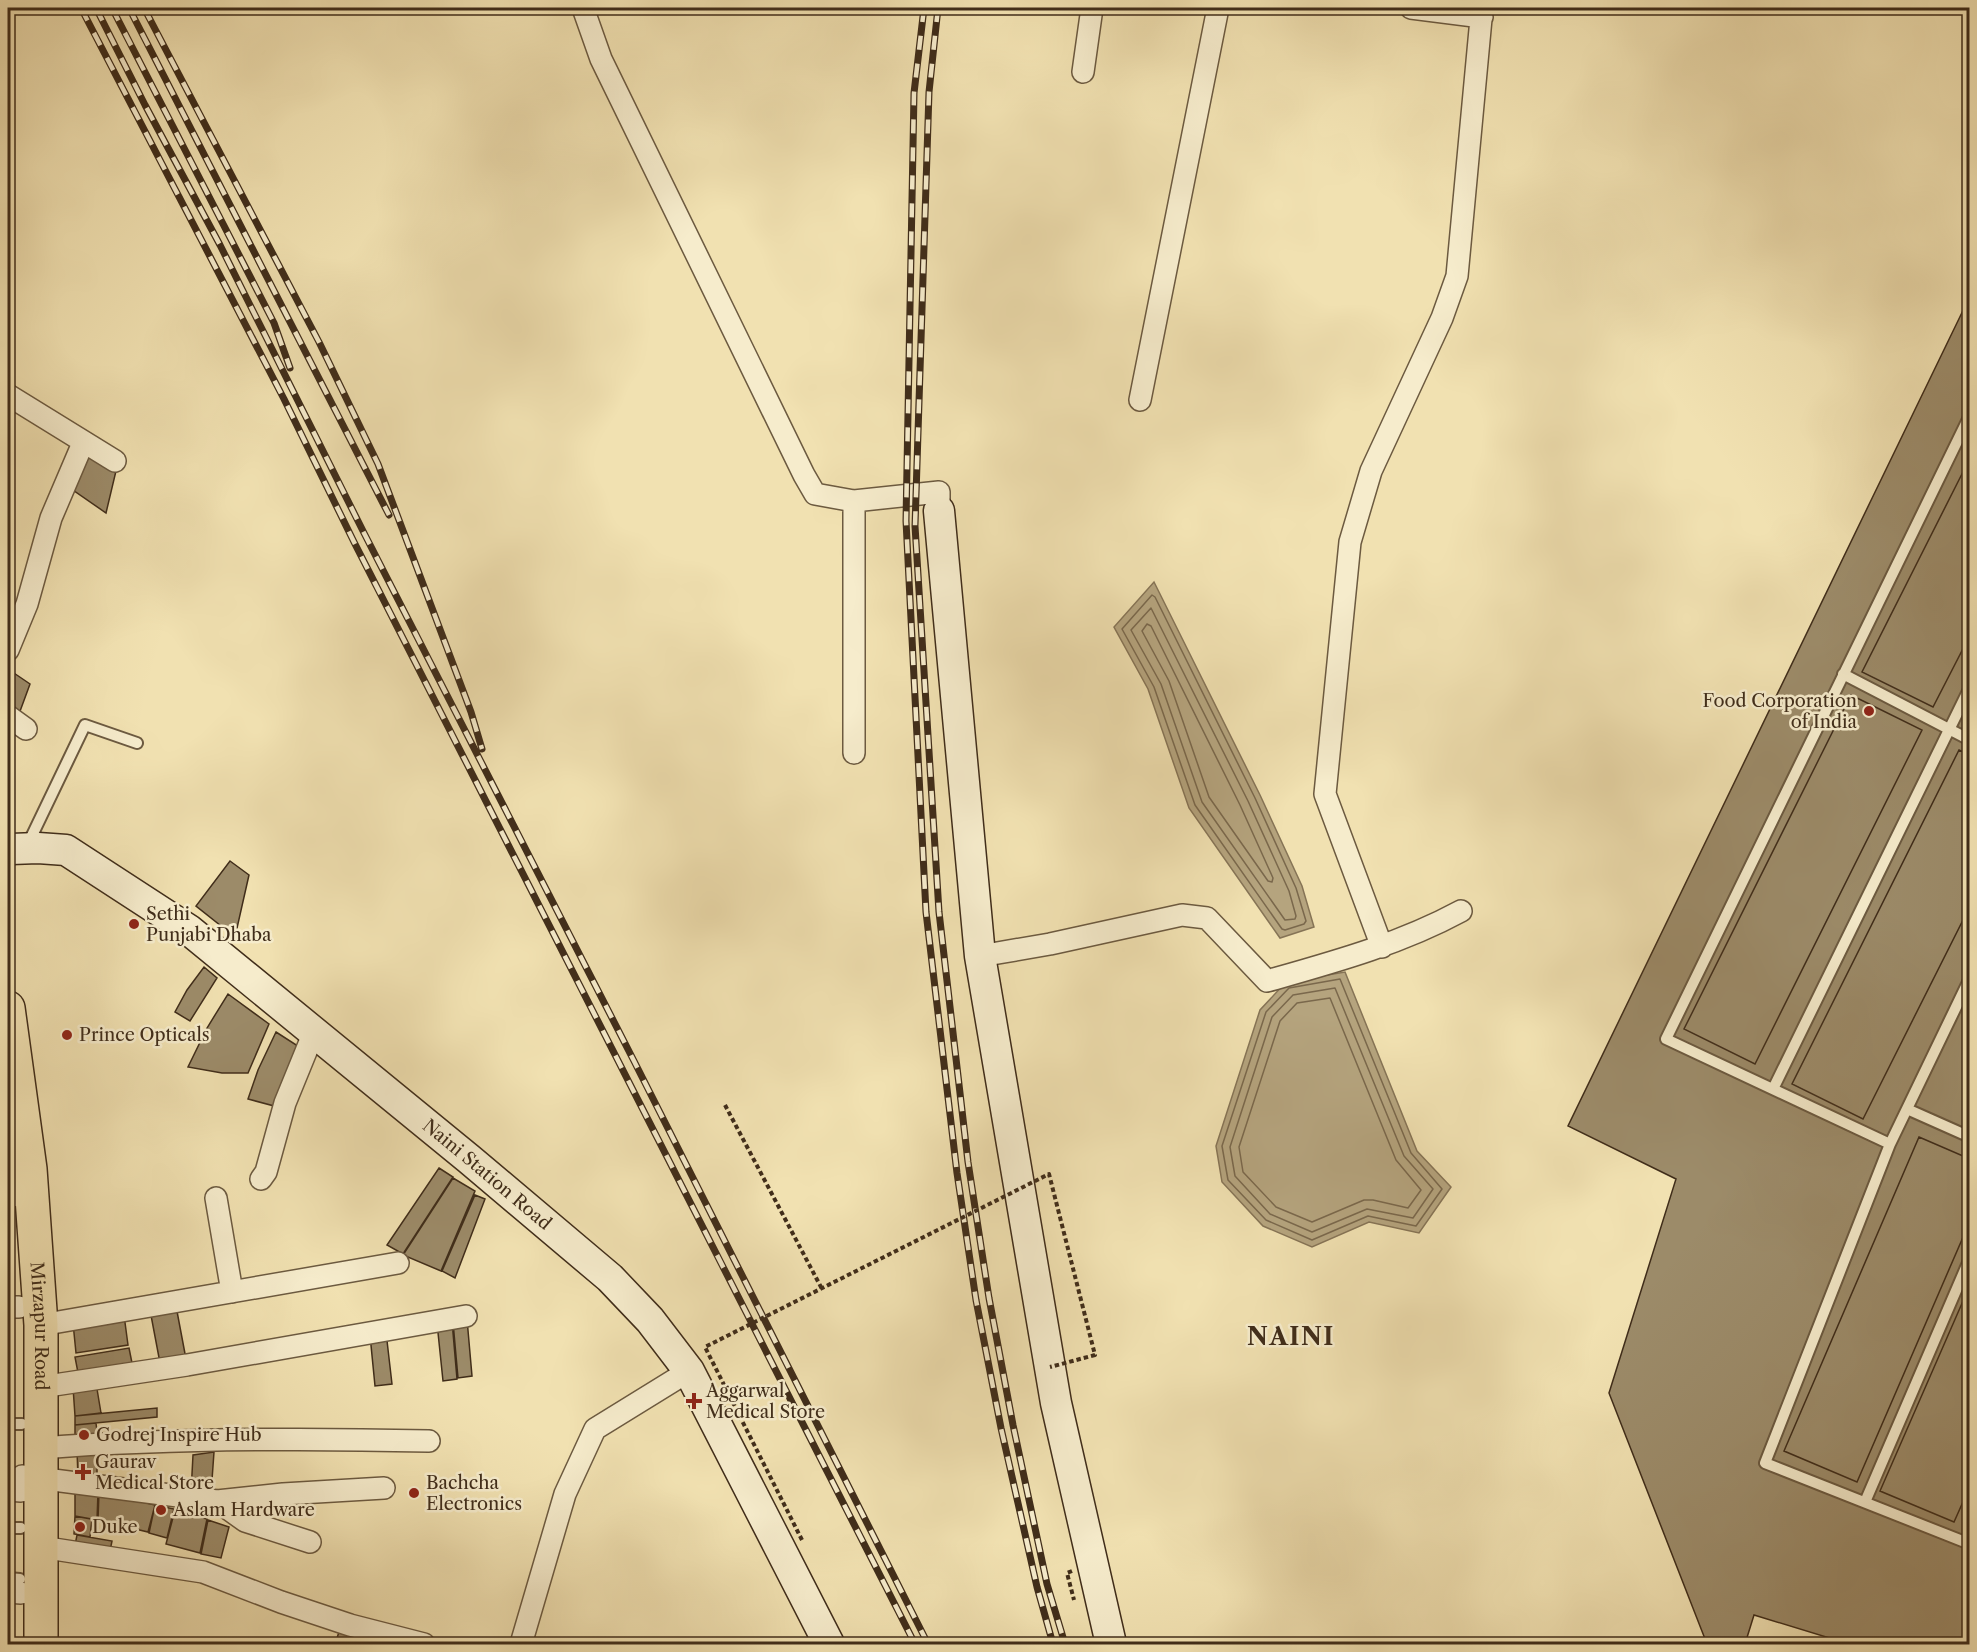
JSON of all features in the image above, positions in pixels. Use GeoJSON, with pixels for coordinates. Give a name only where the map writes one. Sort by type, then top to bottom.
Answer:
{"type":"FeatureCollection","features":[{"type":"Feature","properties":{"kind":"highway","name":"Mirzapur Road"},"geometry":{"type":"LineString","coordinates":[[8,1008],[30,1169],[23,1313],[23,1534],[42,1644]]}},
{"type":"Feature","properties":{"kind":"highway","name":"Mirzapur Road"},"geometry":{"type":"LineString","coordinates":[[9,1186],[15,1220],[23,1313],[41,1387],[23,1461]]}},
{"type":"Feature","properties":{"kind":"highway","name":"Mirzapur Road"},"geometry":{"type":"LineString","coordinates":[[22,1644],[14,1586],[23,1534]]}},
{"type":"Feature","properties":{"kind":"street"},"geometry":{"type":"LineString","coordinates":[[583,8],[601,59],[815,494],[854,501],[939,492],[980,956],[1056,1402],[1111,1644]]}},
{"type":"Feature","properties":{"kind":"street"},"geometry":{"type":"LineString","coordinates":[[1083,72],[1092,8]]}},
{"type":"Feature","properties":{"kind":"street"},"geometry":{"type":"LineString","coordinates":[[1140,400],[1218,8]]}},
{"type":"Feature","properties":{"kind":"street"},"geometry":{"type":"LineString","coordinates":[[1382,947],[1325,794],[1350,542],[1371,471],[1442,318],[1457,276],[1482,12],[1411,8]]}},
{"type":"Feature","properties":{"kind":"street"},"geometry":{"type":"LineString","coordinates":[[8,395],[115,461]]}},
{"type":"Feature","properties":{"kind":"street"},"geometry":{"type":"LineString","coordinates":[[8,650],[27,603],[51,518],[83,443]]}},
{"type":"Feature","properties":{"kind":"street"},"geometry":{"type":"LineString","coordinates":[[854,501],[854,753]]}},
{"type":"Feature","properties":{"kind":"street"},"geometry":{"type":"LineString","coordinates":[[8,717],[26,729]]}},
{"type":"Feature","properties":{"kind":"street","name":"Naini Station Road"},"geometry":{"type":"LineString","coordinates":[[17,850],[66,850],[189,930],[469,1159],[610,1278],[650,1320],[688,1371],[829,1644]]}},
{"type":"Feature","properties":{"kind":"street"},"geometry":{"type":"LineString","coordinates":[[980,956],[1050,944],[1182,915],[1207,918],[1267,981],[1382,947],[1436,925],[1461,911]]}},
{"type":"Feature","properties":{"kind":"street"},"geometry":{"type":"LineString","coordinates":[[261,1179],[266,1172],[285,1103],[314,1032]]}},
{"type":"Feature","properties":{"kind":"street"},"geometry":{"type":"LineString","coordinates":[[216,1198],[232,1292]]}},
{"type":"Feature","properties":{"kind":"street"},"geometry":{"type":"LineString","coordinates":[[23,1313],[232,1292],[398,1263]]}},
{"type":"Feature","properties":{"kind":"street"},"geometry":{"type":"LineString","coordinates":[[41,1387],[187,1365],[466,1316]]}},
{"type":"Feature","properties":{"kind":"street"},"geometry":{"type":"LineString","coordinates":[[521,1644],[565,1494],[595,1429],[688,1371]]}},
{"type":"Feature","properties":{"kind":"street"},"geometry":{"type":"LineString","coordinates":[[23,1461],[112,1442],[231,1439],[429,1441]]}},
{"type":"Feature","properties":{"kind":"street"},"geometry":{"type":"LineString","coordinates":[[23,1461],[217,1500],[384,1488]]}},
{"type":"Feature","properties":{"kind":"street"},"geometry":{"type":"LineString","coordinates":[[217,1500],[245,1521],[310,1542]]}},
{"type":"Feature","properties":{"kind":"street"},"geometry":{"type":"LineString","coordinates":[[23,1534],[203,1572],[290,1606],[423,1644]]}},
{"type":"Feature","properties":{"kind":"lane"},"geometry":{"type":"LineString","coordinates":[[1890,1144],[1666,1039],[1970,414]]}},
{"type":"Feature","properties":{"kind":"lane"},"geometry":{"type":"LineString","coordinates":[[1844,674],[1970,740]]}},
{"type":"Feature","properties":{"kind":"lane"},"geometry":{"type":"LineString","coordinates":[[1773,1089],[1970,687]]}},
{"type":"Feature","properties":{"kind":"lane"},"geometry":{"type":"LineString","coordinates":[[17,850],[85,724],[137,743]]}},
{"type":"Feature","properties":{"kind":"lane"},"geometry":{"type":"LineString","coordinates":[[1970,978],[1890,1144],[1765,1463],[1970,1544]]}},
{"type":"Feature","properties":{"kind":"lane"},"geometry":{"type":"LineString","coordinates":[[1907,1109],[1970,1137]]}},
{"type":"Feature","properties":{"kind":"lane"},"geometry":{"type":"LineString","coordinates":[[1865,1502],[1970,1258]]}},
{"type":"Feature","properties":{"kind":"path"},"geometry":{"type":"LineString","coordinates":[[725,1105],[822,1289]]}},
{"type":"Feature","properties":{"kind":"path"},"geometry":{"type":"LineString","coordinates":[[802,1540],[705,1347],[1049,1174],[1095,1355],[1050,1367]]}},
{"type":"Feature","properties":{"kind":"water"},"geometry":{"type":"Polygon","coordinates":[[[1154,582],[1260,795],[1302,886],[1314,927],[1280,938],[1189,808],[1148,689],[1114,627],[1154,582]]]}},
{"type":"Feature","properties":{"kind":"water"},"geometry":{"type":"Polygon","coordinates":[[[1345,972],[1417,1151],[1451,1187],[1419,1233],[1369,1222],[1312,1247],[1263,1226],[1222,1182],[1216,1146],[1260,1010],[1286,982],[1345,972]]]}},
{"type":"Feature","properties":{"kind":"building","name":"Food Corporation of India"},"geometry":{"type":"Polygon","coordinates":[[[1970,296],[1970,1644],[1849,1644],[1754,1615],[1745,1644],[1707,1644],[1609,1393],[1676,1179],[1568,1126],[1970,296]]]}},
{"type":"Feature","properties":{"kind":"building"},"geometry":{"type":"Polygon","coordinates":[[[87,456],[116,471],[106,513],[70,488],[87,456]]]}},
{"type":"Feature","properties":{"kind":"building"},"geometry":{"type":"Polygon","coordinates":[[[1970,458],[1970,635],[1933,707],[1862,672],[1970,458]]]}},
{"type":"Feature","properties":{"kind":"building"},"geometry":{"type":"Polygon","coordinates":[[[8,669],[30,684],[19,714],[8,708],[8,669]]]}},
{"type":"Feature","properties":{"kind":"building"},"geometry":{"type":"Polygon","coordinates":[[[1851,695],[1922,730],[1755,1064],[1684,1029],[1851,695]]]}},
{"type":"Feature","properties":{"kind":"building"},"geometry":{"type":"Polygon","coordinates":[[[1959,750],[1970,755],[1970,906],[1863,1119],[1792,1084],[1959,750]]]}},
{"type":"Feature","properties":{"kind":"building"},"geometry":{"type":"Polygon","coordinates":[[[230,861],[249,875],[235,937],[196,906],[230,861]]]}},
{"type":"Feature","properties":{"kind":"building"},"geometry":{"type":"Polygon","coordinates":[[[204,967],[217,978],[190,1021],[175,1012],[187,990],[204,967]]]}},
{"type":"Feature","properties":{"kind":"building"},"geometry":{"type":"Polygon","coordinates":[[[228,994],[269,1024],[248,1073],[222,1073],[188,1067],[207,1028],[228,994]]]}},
{"type":"Feature","properties":{"kind":"building"},"geometry":{"type":"Polygon","coordinates":[[[276,1032],[301,1048],[278,1107],[248,1099],[258,1070],[276,1032]]]}},
{"type":"Feature","properties":{"kind":"building"},"geometry":{"type":"Polygon","coordinates":[[[1919,1137],[1970,1159],[1970,1221],[1857,1482],[1784,1451],[1919,1137]]]}},
{"type":"Feature","properties":{"kind":"building"},"geometry":{"type":"Polygon","coordinates":[[[439,1168],[453,1177],[403,1254],[387,1245],[439,1168]]]}},
{"type":"Feature","properties":{"kind":"building"},"geometry":{"type":"Polygon","coordinates":[[[453,1178],[475,1191],[441,1271],[403,1255],[453,1178]]]}},
{"type":"Feature","properties":{"kind":"building"},"geometry":{"type":"Polygon","coordinates":[[[475,1195],[485,1199],[455,1278],[442,1271],[475,1195]]]}},
{"type":"Feature","properties":{"kind":"building"},"geometry":{"type":"Polygon","coordinates":[[[1970,1285],[1970,1486],[1954,1522],[1880,1491],[1970,1285]]]}},
{"type":"Feature","properties":{"kind":"building"},"geometry":{"type":"Polygon","coordinates":[[[176,1306],[186,1359],[160,1363],[150,1310],[176,1306]]]}},
{"type":"Feature","properties":{"kind":"building"},"geometry":{"type":"Polygon","coordinates":[[[124,1315],[128,1345],[76,1353],[73,1323],[124,1315]]]}},
{"type":"Feature","properties":{"kind":"building"},"geometry":{"type":"Polygon","coordinates":[[[467,1319],[472,1376],[458,1378],[453,1322],[467,1319]]]}},
{"type":"Feature","properties":{"kind":"building"},"geometry":{"type":"Polygon","coordinates":[[[452,1321],[457,1379],[443,1381],[437,1323],[452,1321]]]}},
{"type":"Feature","properties":{"kind":"building"},"geometry":{"type":"Polygon","coordinates":[[[386,1332],[392,1384],[375,1386],[370,1335],[386,1332]]]}},
{"type":"Feature","properties":{"kind":"building"},"geometry":{"type":"Polygon","coordinates":[[[129,1348],[133,1368],[79,1378],[75,1357],[129,1348]]]}},
{"type":"Feature","properties":{"kind":"building"},"geometry":{"type":"Polygon","coordinates":[[[96,1383],[101,1413],[75,1416],[73,1387],[96,1383]]]}},
{"type":"Feature","properties":{"kind":"building"},"geometry":{"type":"Polygon","coordinates":[[[157,1408],[157,1417],[75,1425],[75,1416],[157,1408]]]}},
{"type":"Feature","properties":{"kind":"building"},"geometry":{"type":"Polygon","coordinates":[[[96,1423],[98,1441],[75,1443],[75,1425],[96,1423]]]}},
{"type":"Feature","properties":{"kind":"building"},"geometry":{"type":"Polygon","coordinates":[[[97,1448],[97,1480],[78,1478],[77,1450],[97,1448]]]}},
{"type":"Feature","properties":{"kind":"building"},"geometry":{"type":"Polygon","coordinates":[[[214,1452],[211,1494],[191,1493],[193,1455],[214,1452]]]}},
{"type":"Feature","properties":{"kind":"building"},"geometry":{"type":"Polygon","coordinates":[[[75,1488],[98,1492],[97,1520],[75,1516],[75,1488]]]}},
{"type":"Feature","properties":{"kind":"building"},"geometry":{"type":"Polygon","coordinates":[[[99,1492],[155,1505],[148,1532],[98,1520],[99,1492]]]}},
{"type":"Feature","properties":{"kind":"building"},"geometry":{"type":"Polygon","coordinates":[[[155,1505],[174,1509],[167,1538],[149,1533],[155,1505]]]}},
{"type":"Feature","properties":{"kind":"building"},"geometry":{"type":"Polygon","coordinates":[[[175,1510],[207,1519],[200,1553],[166,1544],[175,1510]]]}},
{"type":"Feature","properties":{"kind":"building"},"geometry":{"type":"Polygon","coordinates":[[[75,1516],[92,1519],[90,1537],[74,1534],[75,1516]]]}},
{"type":"Feature","properties":{"kind":"building"},"geometry":{"type":"Polygon","coordinates":[[[208,1520],[229,1527],[221,1558],[201,1554],[208,1520]]]}},
{"type":"Feature","properties":{"kind":"building"},"geometry":{"type":"Polygon","coordinates":[[[77,1535],[112,1541],[109,1556],[74,1550],[77,1535]]]}},
{"type":"Feature","properties":{"kind":"building"},"geometry":{"type":"Polygon","coordinates":[[[340,1629],[387,1644],[335,1644],[340,1629]]]}},
{"type":"Feature","properties":{"kind":"railway"},"geometry":{"type":"LineString","coordinates":[[81,8],[284,399],[354,542],[915,1644]]}},
{"type":"Feature","properties":{"kind":"railway"},"geometry":{"type":"LineString","coordinates":[[96,8],[220,245],[928,1644]]}},
{"type":"Feature","properties":{"kind":"railway"},"geometry":{"type":"LineString","coordinates":[[112,8],[274,323],[290,368]]}},
{"type":"Feature","properties":{"kind":"railway"},"geometry":{"type":"LineString","coordinates":[[129,8],[389,515]]}},
{"type":"Feature","properties":{"kind":"railway"},"geometry":{"type":"LineString","coordinates":[[144,8],[319,342],[378,464],[471,712],[482,749]]}},
{"type":"Feature","properties":{"kind":"railway"},"geometry":{"type":"LineString","coordinates":[[924,8],[914,93],[906,521],[926,912],[957,1173],[976,1300],[1001,1428],[1037,1587],[1053,1644]]}},
{"type":"Feature","properties":{"kind":"railway"},"geometry":{"type":"LineString","coordinates":[[938,8],[929,92],[915,526],[939,912],[968,1162],[989,1298],[1047,1584],[1065,1644]]}},
{"type":"Feature","properties":{"kind":"place","name":"Food Corporation of India"},"geometry":{"type":"Point","coordinates":[1869,711]}},
{"type":"Feature","properties":{"kind":"place","name":"Sethi Punjabi Dhaba"},"geometry":{"type":"Point","coordinates":[134,924]}},
{"type":"Feature","properties":{"kind":"place","name":"Prince Opticals"},"geometry":{"type":"Point","coordinates":[67,1035]}},
{"type":"Feature","properties":{"kind":"place","name":"Aggarwal Medical Store"},"geometry":{"type":"Point","coordinates":[694,1401]}},
{"type":"Feature","properties":{"kind":"place","name":"Godrej Inspire Hub"},"geometry":{"type":"Point","coordinates":[84,1435]}},
{"type":"Feature","properties":{"kind":"place","name":"Gaurav Medical Store"},"geometry":{"type":"Point","coordinates":[83,1472]}},
{"type":"Feature","properties":{"kind":"place","name":"Bachcha Electronics"},"geometry":{"type":"Point","coordinates":[414,1493]}},
{"type":"Feature","properties":{"kind":"place","name":"Aslam Hardware"},"geometry":{"type":"Point","coordinates":[161,1510]}},
{"type":"Feature","properties":{"kind":"place","name":"Duke"},"geometry":{"type":"Point","coordinates":[80,1527]}},
{"type":"Feature","properties":{"kind":"district","name":"NAINI"},"geometry":{"type":"Point","coordinates":[1291,1336]}}]}
